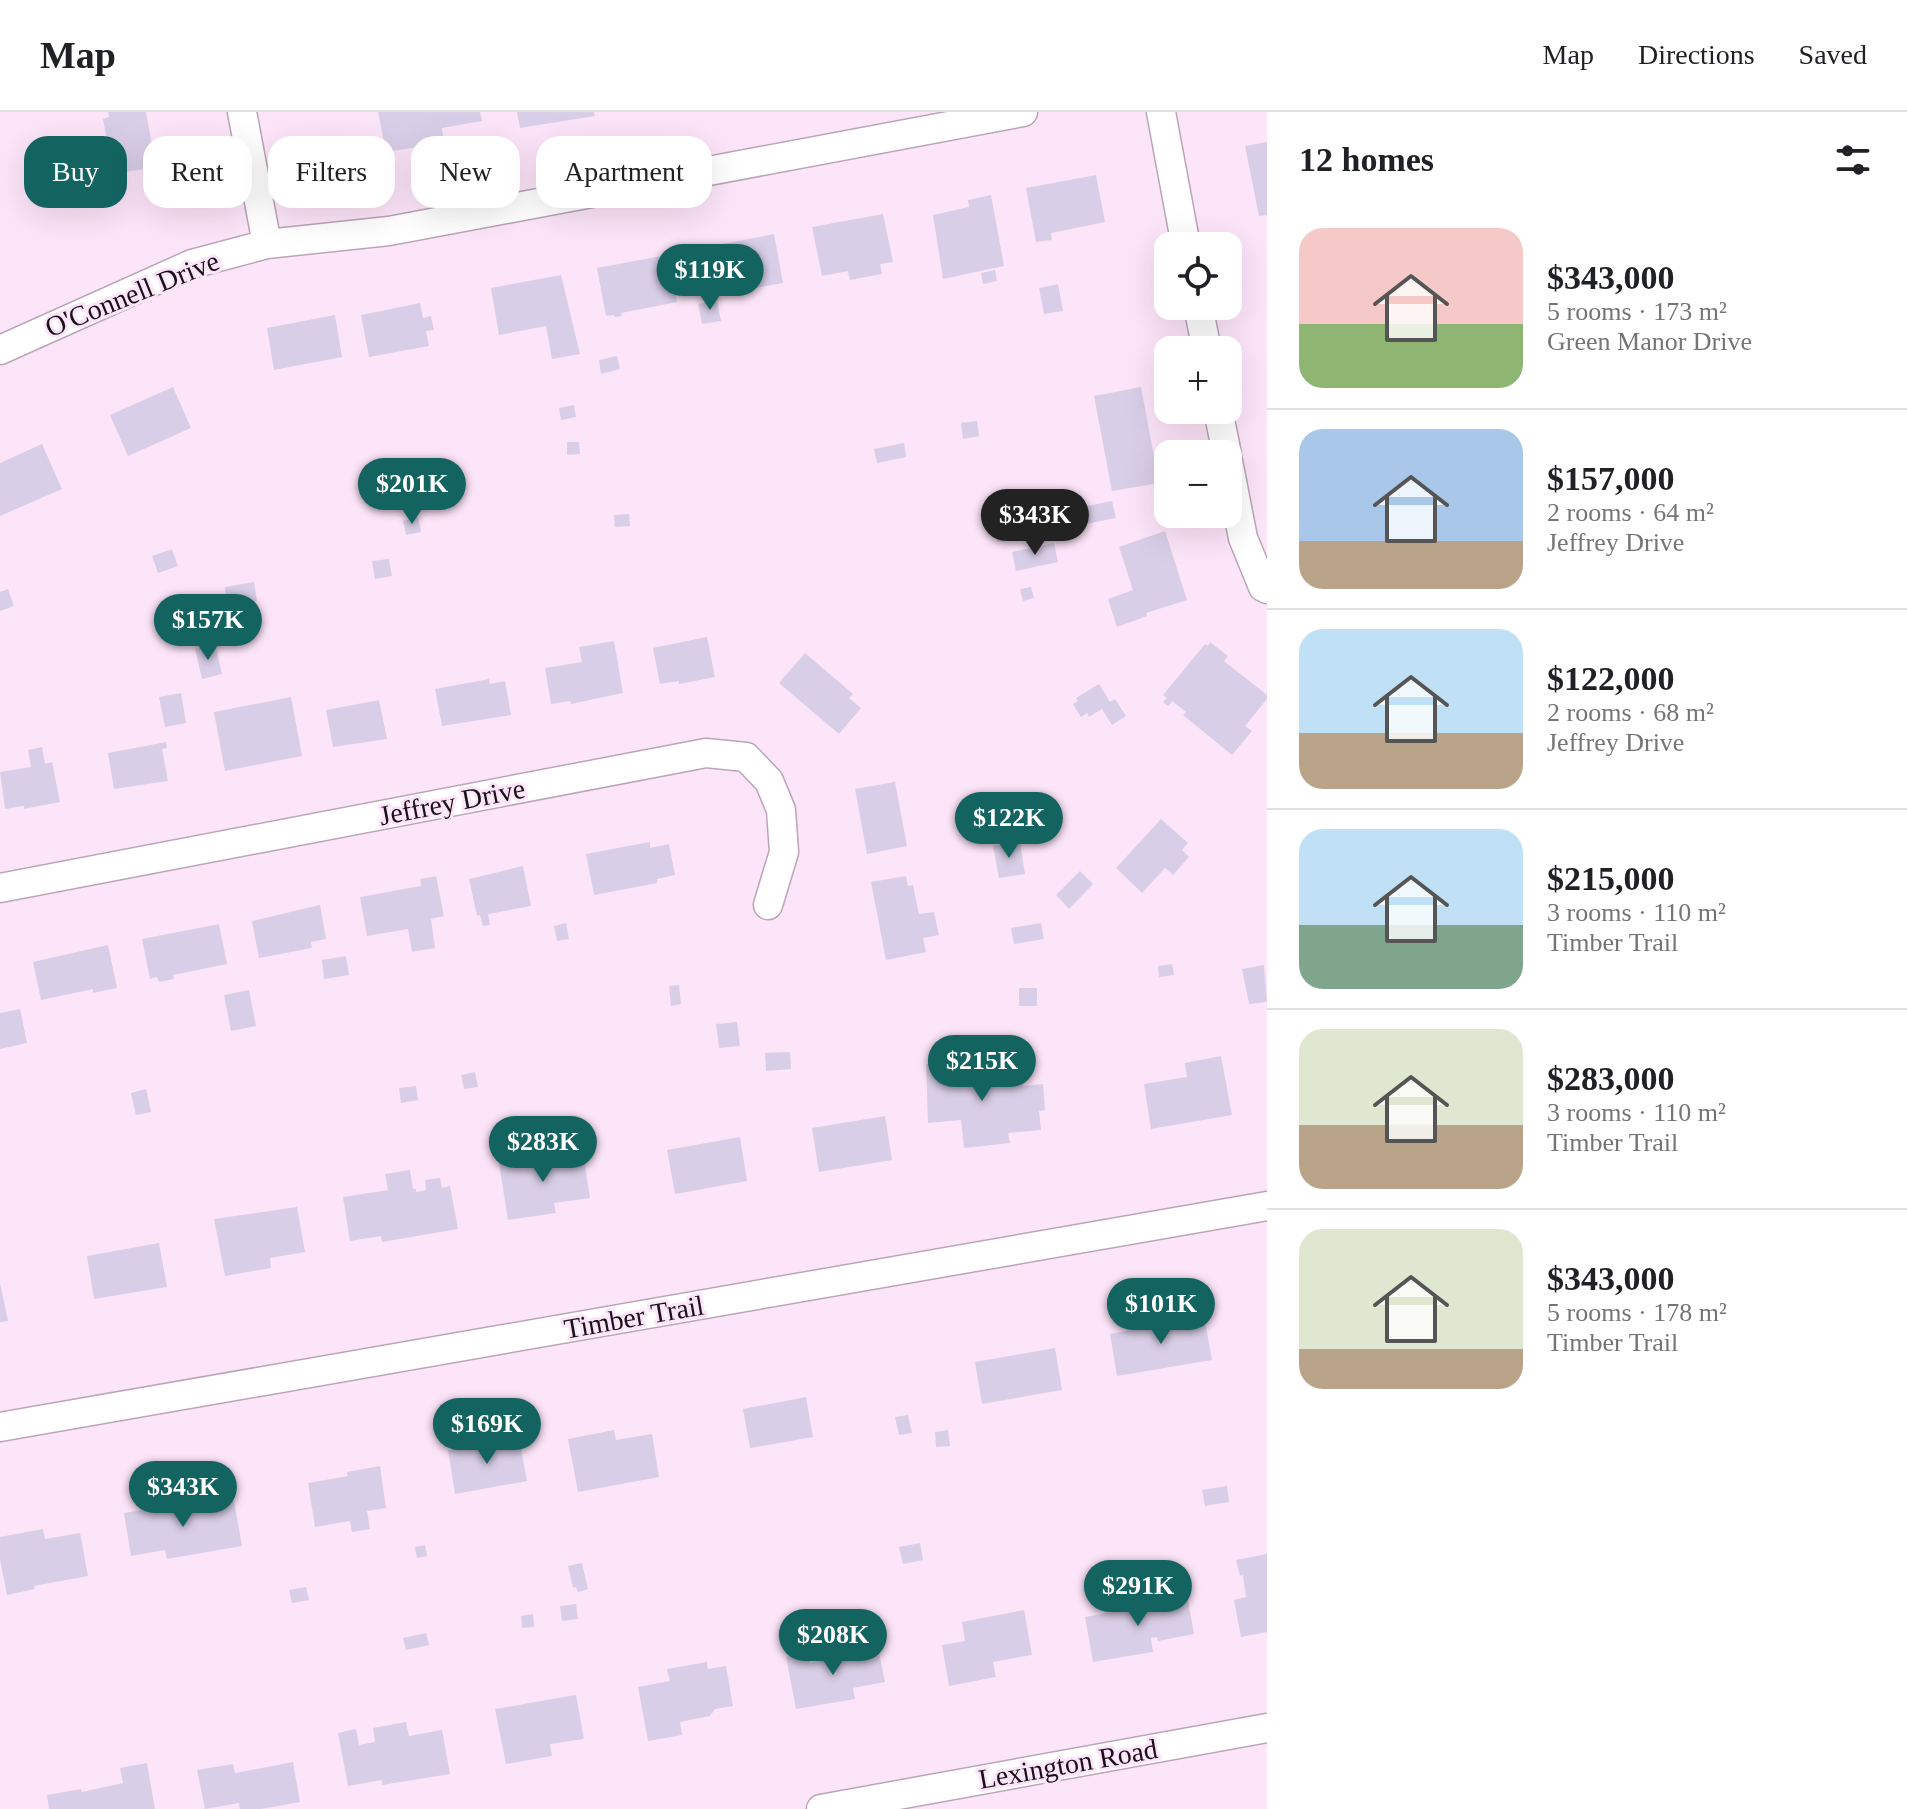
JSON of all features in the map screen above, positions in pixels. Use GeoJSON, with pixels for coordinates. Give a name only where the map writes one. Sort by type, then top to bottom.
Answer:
{"type":"FeatureCollection","features":[{"type":"Feature","properties":{"kind":"street"},"geometry":{"type":"LineString","coordinates":[[242,112],[267,244]]}},
{"type":"Feature","properties":{"kind":"street","name":"O'Connell Drive"},"geometry":{"type":"LineString","coordinates":[[0,350],[192,264],[267,244],[389,231],[1023,112]]}},
{"type":"Feature","properties":{"kind":"street"},"geometry":{"type":"LineString","coordinates":[[1161,112],[1183,232]]}},
{"type":"Feature","properties":{"kind":"street"},"geometry":{"type":"LineString","coordinates":[[1241,528],[1263,587],[1267,589]]}},
{"type":"Feature","properties":{"kind":"street","name":"Jeffrey Drive"},"geometry":{"type":"LineString","coordinates":[[0,888],[706,753],[746,757],[769,781],[781,810],[784,852],[768,905]]}},
{"type":"Feature","properties":{"kind":"street","name":"Timber Trail"},"geometry":{"type":"LineString","coordinates":[[0,1427],[1267,1206]]}},
{"type":"Feature","properties":{"kind":"street","name":"Lexington Road"},"geometry":{"type":"LineString","coordinates":[[821,1809],[1267,1728]]}},
{"type":"Feature","properties":{"kind":"building"},"geometry":{"type":"Polygon","coordinates":[[[108,112],[146,112],[150,136],[143,136],[143,169],[127,172],[127,136],[106,136],[103,119],[109,117],[108,112]]]}},
{"type":"Feature","properties":{"kind":"building"},"geometry":{"type":"Polygon","coordinates":[[[378,112],[480,112],[482,121],[442,128],[443,136],[411,136],[411,148],[395,151],[395,136],[383,136],[378,112]]]}},
{"type":"Feature","properties":{"kind":"building"},"geometry":{"type":"Polygon","coordinates":[[[517,112],[594,112],[595,116],[520,128],[517,112]]]}},
{"type":"Feature","properties":{"kind":"building"},"geometry":{"type":"Polygon","coordinates":[[[1267,142],[1267,215],[1259,216],[1245,146],[1267,142]]]}},
{"type":"Feature","properties":{"kind":"building"},"geometry":{"type":"Polygon","coordinates":[[[1096,175],[1105,222],[1051,233],[1052,240],[1036,242],[1026,188],[1096,175]]]}},
{"type":"Feature","properties":{"kind":"building"},"geometry":{"type":"Polygon","coordinates":[[[991,195],[1004,266],[943,279],[933,215],[969,207],[968,200],[991,195]]]}},
{"type":"Feature","properties":{"kind":"building"},"geometry":{"type":"Polygon","coordinates":[[[883,214],[893,262],[880,264],[882,274],[850,280],[848,271],[822,276],[812,227],[883,214]]]}},
{"type":"Feature","properties":{"kind":"building"},"geometry":{"type":"Polygon","coordinates":[[[774,234],[783,283],[710,293],[702,248],[774,234]]]}},
{"type":"Feature","properties":{"kind":"building"},"geometry":{"type":"Polygon","coordinates":[[[667,255],[677,302],[621,313],[622,316],[606,316],[597,268],[667,255]]]}},
{"type":"Feature","properties":{"kind":"building"},"geometry":{"type":"Polygon","coordinates":[[[995,270],[997,281],[983,284],[981,273],[995,270]]]}},
{"type":"Feature","properties":{"kind":"building"},"geometry":{"type":"Polygon","coordinates":[[[561,275],[580,354],[552,359],[546,326],[499,335],[491,288],[561,275]]]}},
{"type":"Feature","properties":{"kind":"building"},"geometry":{"type":"Polygon","coordinates":[[[1058,284],[1063,311],[1044,314],[1039,288],[1058,284]]]}},
{"type":"Feature","properties":{"kind":"building"},"geometry":{"type":"Polygon","coordinates":[[[717,301],[721,321],[702,324],[698,304],[717,301]]]}},
{"type":"Feature","properties":{"kind":"building"},"geometry":{"type":"Polygon","coordinates":[[[420,303],[423,318],[431,316],[434,330],[426,331],[429,346],[369,357],[361,315],[420,303]]]}},
{"type":"Feature","properties":{"kind":"building"},"geometry":{"type":"Polygon","coordinates":[[[335,315],[342,357],[274,370],[267,328],[335,315]]]}},
{"type":"Feature","properties":{"kind":"building"},"geometry":{"type":"Polygon","coordinates":[[[617,356],[620,369],[601,374],[599,360],[617,356]]]}},
{"type":"Feature","properties":{"kind":"building"},"geometry":{"type":"Polygon","coordinates":[[[173,387],[191,428],[128,456],[110,415],[173,387]]]}},
{"type":"Feature","properties":{"kind":"building"},"geometry":{"type":"Polygon","coordinates":[[[1141,387],[1154,456],[1154,484],[1112,491],[1094,396],[1141,387]]]}},
{"type":"Feature","properties":{"kind":"building"},"geometry":{"type":"Polygon","coordinates":[[[574,405],[576,417],[561,420],[559,408],[574,405]]]}},
{"type":"Feature","properties":{"kind":"building"},"geometry":{"type":"Polygon","coordinates":[[[977,421],[979,436],[963,439],[961,423],[977,421]]]}},
{"type":"Feature","properties":{"kind":"building"},"geometry":{"type":"Polygon","coordinates":[[[567,442],[579,442],[580,454],[567,455],[567,442]]]}},
{"type":"Feature","properties":{"kind":"building"},"geometry":{"type":"Polygon","coordinates":[[[904,443],[906,457],[877,463],[874,449],[904,443]]]}},
{"type":"Feature","properties":{"kind":"building"},"geometry":{"type":"Polygon","coordinates":[[[42,444],[62,489],[0,516],[0,463],[42,444]]]}},
{"type":"Feature","properties":{"kind":"building"},"geometry":{"type":"Polygon","coordinates":[[[1112,501],[1116,518],[1036,534],[1033,517],[1112,501]]]}},
{"type":"Feature","properties":{"kind":"building"},"geometry":{"type":"Polygon","coordinates":[[[629,514],[630,526],[615,527],[614,515],[629,514]]]}},
{"type":"Feature","properties":{"kind":"building"},"geometry":{"type":"Polygon","coordinates":[[[418,517],[421,532],[406,535],[403,521],[418,517]]]}},
{"type":"Feature","properties":{"kind":"building"},"geometry":{"type":"Polygon","coordinates":[[[1005,519],[1008,541],[997,542],[993,521],[1005,519]]]}},
{"type":"Feature","properties":{"kind":"building"},"geometry":{"type":"Polygon","coordinates":[[[1165,531],[1187,600],[1146,613],[1147,616],[1117,627],[1108,599],[1133,590],[1119,547],[1165,531]]]}},
{"type":"Feature","properties":{"kind":"building"},"geometry":{"type":"Polygon","coordinates":[[[1054,543],[1058,562],[1016,571],[1012,552],[1054,543]]]}},
{"type":"Feature","properties":{"kind":"building"},"geometry":{"type":"Polygon","coordinates":[[[172,549],[178,566],[158,573],[152,556],[172,549]]]}},
{"type":"Feature","properties":{"kind":"building"},"geometry":{"type":"Polygon","coordinates":[[[389,559],[392,576],[375,579],[372,561],[389,559]]]}},
{"type":"Feature","properties":{"kind":"building"},"geometry":{"type":"Polygon","coordinates":[[[254,582],[257,601],[227,605],[225,587],[254,582]]]}},
{"type":"Feature","properties":{"kind":"building"},"geometry":{"type":"Polygon","coordinates":[[[1031,587],[1034,598],[1023,601],[1020,589],[1031,587]]]}},
{"type":"Feature","properties":{"kind":"building"},"geometry":{"type":"Polygon","coordinates":[[[8,589],[14,606],[0,611],[0,592],[8,589]]]}},
{"type":"Feature","properties":{"kind":"building"},"geometry":{"type":"Polygon","coordinates":[[[707,637],[715,677],[660,684],[653,648],[707,637]]]}},
{"type":"Feature","properties":{"kind":"building"},"geometry":{"type":"Polygon","coordinates":[[[614,641],[623,693],[571,704],[570,701],[551,704],[545,668],[582,662],[579,647],[614,641]]]}},
{"type":"Feature","properties":{"kind":"building"},"geometry":{"type":"Polygon","coordinates":[[[1210,642],[1228,656],[1224,661],[1267,695],[1245,726],[1252,731],[1232,755],[1183,715],[1186,712],[1172,701],[1168,706],[1163,702],[1167,698],[1163,695],[1205,644],[1208,646],[1210,642]]]}},
{"type":"Feature","properties":{"kind":"building"},"geometry":{"type":"Polygon","coordinates":[[[215,644],[222,674],[202,679],[195,649],[215,644]]]}},
{"type":"Feature","properties":{"kind":"building"},"geometry":{"type":"Polygon","coordinates":[[[805,653],[853,694],[849,698],[861,708],[839,734],[779,683],[805,653]]]}},
{"type":"Feature","properties":{"kind":"building"},"geometry":{"type":"Polygon","coordinates":[[[489,679],[490,684],[505,681],[511,715],[442,726],[435,689],[489,679]]]}},
{"type":"Feature","properties":{"kind":"building"},"geometry":{"type":"Polygon","coordinates":[[[1099,684],[1110,702],[1115,699],[1126,716],[1112,725],[1102,709],[1089,717],[1087,713],[1081,717],[1073,704],[1078,701],[1076,698],[1099,684]]]}},
{"type":"Feature","properties":{"kind":"building"},"geometry":{"type":"Polygon","coordinates":[[[181,693],[186,723],[165,727],[159,697],[181,693]]]}},
{"type":"Feature","properties":{"kind":"building"},"geometry":{"type":"Polygon","coordinates":[[[291,697],[302,756],[225,771],[214,712],[291,697]]]}},
{"type":"Feature","properties":{"kind":"building"},"geometry":{"type":"Polygon","coordinates":[[[379,700],[387,739],[333,747],[326,710],[379,700]]]}},
{"type":"Feature","properties":{"kind":"building"},"geometry":{"type":"Polygon","coordinates":[[[166,742],[167,748],[162,749],[168,781],[114,789],[108,753],[166,742]]]}},
{"type":"Feature","properties":{"kind":"building"},"geometry":{"type":"Polygon","coordinates":[[[42,747],[45,764],[52,762],[60,802],[5,809],[0,772],[31,767],[28,750],[42,747]]]}},
{"type":"Feature","properties":{"kind":"building"},"geometry":{"type":"Polygon","coordinates":[[[895,782],[907,846],[867,854],[855,789],[895,782]]]}},
{"type":"Feature","properties":{"kind":"building"},"geometry":{"type":"Polygon","coordinates":[[[1161,819],[1188,843],[1182,850],[1189,857],[1173,875],[1165,868],[1142,893],[1116,868],[1161,819]]]}},
{"type":"Feature","properties":{"kind":"building"},"geometry":{"type":"Polygon","coordinates":[[[1024,820],[1025,829],[1012,832],[1010,822],[1024,820]]]}},
{"type":"Feature","properties":{"kind":"building"},"geometry":{"type":"Polygon","coordinates":[[[650,842],[650,848],[669,844],[675,875],[657,879],[657,883],[594,895],[586,854],[650,842]]]}},
{"type":"Feature","properties":{"kind":"building"},"geometry":{"type":"Polygon","coordinates":[[[1020,842],[1025,874],[999,878],[993,846],[1020,842]]]}},
{"type":"Feature","properties":{"kind":"building"},"geometry":{"type":"Polygon","coordinates":[[[523,866],[531,906],[488,914],[490,925],[483,926],[480,915],[477,916],[469,879],[523,866]]]}},
{"type":"Feature","properties":{"kind":"building"},"geometry":{"type":"Polygon","coordinates":[[[1080,871],[1093,884],[1069,909],[1056,895],[1080,871]]]}},
{"type":"Feature","properties":{"kind":"building"},"geometry":{"type":"Polygon","coordinates":[[[436,876],[444,916],[431,919],[435,948],[412,952],[408,929],[367,936],[360,897],[421,886],[420,879],[436,876]]]}},
{"type":"Feature","properties":{"kind":"building"},"geometry":{"type":"Polygon","coordinates":[[[906,876],[908,886],[913,885],[919,914],[934,912],[939,935],[923,938],[926,952],[886,960],[871,882],[906,876]]]}},
{"type":"Feature","properties":{"kind":"building"},"geometry":{"type":"Polygon","coordinates":[[[320,905],[326,939],[311,942],[312,948],[259,958],[252,921],[320,905]]]}},
{"type":"Feature","properties":{"kind":"building"},"geometry":{"type":"Polygon","coordinates":[[[566,923],[569,939],[557,941],[554,926],[566,923]]]}},
{"type":"Feature","properties":{"kind":"building"},"geometry":{"type":"Polygon","coordinates":[[[1041,923],[1044,939],[1014,944],[1011,928],[1041,923]]]}},
{"type":"Feature","properties":{"kind":"building"},"geometry":{"type":"Polygon","coordinates":[[[219,924],[227,964],[173,975],[174,979],[159,982],[157,977],[150,979],[142,939],[219,924]]]}},
{"type":"Feature","properties":{"kind":"building"},"geometry":{"type":"Polygon","coordinates":[[[108,945],[117,988],[93,993],[93,989],[41,1000],[33,962],[108,945]]]}},
{"type":"Feature","properties":{"kind":"building"},"geometry":{"type":"Polygon","coordinates":[[[346,956],[349,975],[324,979],[322,960],[346,956]]]}},
{"type":"Feature","properties":{"kind":"building"},"geometry":{"type":"Polygon","coordinates":[[[1172,964],[1174,975],[1159,977],[1158,966],[1172,964]]]}},
{"type":"Feature","properties":{"kind":"building"},"geometry":{"type":"Polygon","coordinates":[[[1264,965],[1267,1002],[1249,1004],[1242,969],[1264,965]]]}},
{"type":"Feature","properties":{"kind":"building"},"geometry":{"type":"Polygon","coordinates":[[[679,985],[681,1004],[671,1006],[669,986],[679,985]]]}},
{"type":"Feature","properties":{"kind":"building"},"geometry":{"type":"Polygon","coordinates":[[[1019,988],[1037,988],[1037,1006],[1019,1006],[1019,988]]]}},
{"type":"Feature","properties":{"kind":"building"},"geometry":{"type":"Polygon","coordinates":[[[249,990],[256,1026],[231,1031],[224,995],[249,990]]]}},
{"type":"Feature","properties":{"kind":"building"},"geometry":{"type":"Polygon","coordinates":[[[20,1009],[27,1043],[0,1049],[0,1013],[20,1009]]]}},
{"type":"Feature","properties":{"kind":"building"},"geometry":{"type":"Polygon","coordinates":[[[737,1022],[740,1046],[719,1048],[716,1024],[737,1022]]]}},
{"type":"Feature","properties":{"kind":"building"},"geometry":{"type":"Polygon","coordinates":[[[790,1052],[791,1069],[766,1071],[765,1053],[790,1052]]]}},
{"type":"Feature","properties":{"kind":"building"},"geometry":{"type":"Polygon","coordinates":[[[1221,1056],[1232,1115],[1151,1129],[1144,1084],[1187,1077],[1185,1063],[1221,1056]]]}},
{"type":"Feature","properties":{"kind":"building"},"geometry":{"type":"Polygon","coordinates":[[[961,1061],[962,1067],[991,1064],[993,1087],[1022,1082],[1023,1086],[1043,1084],[1045,1110],[1039,1111],[1041,1130],[1008,1133],[1010,1143],[964,1148],[961,1120],[928,1123],[926,1064],[961,1061]]]}},
{"type":"Feature","properties":{"kind":"building"},"geometry":{"type":"Polygon","coordinates":[[[475,1072],[478,1087],[464,1089],[461,1075],[475,1072]]]}},
{"type":"Feature","properties":{"kind":"building"},"geometry":{"type":"Polygon","coordinates":[[[416,1086],[418,1100],[401,1103],[399,1088],[416,1086]]]}},
{"type":"Feature","properties":{"kind":"building"},"geometry":{"type":"Polygon","coordinates":[[[146,1089],[151,1112],[136,1115],[131,1093],[146,1089]]]}},
{"type":"Feature","properties":{"kind":"building"},"geometry":{"type":"Polygon","coordinates":[[[885,1116],[892,1160],[819,1172],[812,1128],[885,1116]]]}},
{"type":"Feature","properties":{"kind":"building"},"geometry":{"type":"Polygon","coordinates":[[[740,1137],[747,1181],[675,1194],[667,1150],[740,1137]]]}},
{"type":"Feature","properties":{"kind":"building"},"geometry":{"type":"Polygon","coordinates":[[[567,1142],[569,1154],[554,1156],[552,1144],[567,1142]]]}},
{"type":"Feature","properties":{"kind":"building"},"geometry":{"type":"Polygon","coordinates":[[[583,1153],[590,1198],[554,1203],[556,1213],[508,1220],[499,1163],[583,1153]]]}},
{"type":"Feature","properties":{"kind":"building"},"geometry":{"type":"Polygon","coordinates":[[[410,1170],[416,1192],[426,1190],[425,1180],[440,1178],[442,1188],[450,1186],[458,1229],[382,1242],[381,1236],[350,1241],[343,1197],[388,1190],[385,1174],[410,1170]]]}},
{"type":"Feature","properties":{"kind":"building"},"geometry":{"type":"Polygon","coordinates":[[[297,1207],[305,1252],[270,1258],[271,1268],[225,1276],[214,1219],[297,1207]]]}},
{"type":"Feature","properties":{"kind":"building"},"geometry":{"type":"Polygon","coordinates":[[[159,1243],[167,1287],[94,1299],[87,1256],[159,1243]]]}},
{"type":"Feature","properties":{"kind":"building"},"geometry":{"type":"Polygon","coordinates":[[[0,1283],[8,1321],[0,1322],[0,1283]]]}},
{"type":"Feature","properties":{"kind":"building"},"geometry":{"type":"Polygon","coordinates":[[[1204,1316],[1212,1360],[1117,1376],[1110,1334],[1204,1316]]]}},
{"type":"Feature","properties":{"kind":"building"},"geometry":{"type":"Polygon","coordinates":[[[1055,1348],[1062,1390],[982,1404],[975,1362],[1055,1348]]]}},
{"type":"Feature","properties":{"kind":"building"},"geometry":{"type":"Polygon","coordinates":[[[806,1397],[813,1437],[750,1448],[743,1409],[806,1397]]]}},
{"type":"Feature","properties":{"kind":"building"},"geometry":{"type":"Polygon","coordinates":[[[908,1415],[912,1433],[899,1435],[895,1417],[908,1415]]]}},
{"type":"Feature","properties":{"kind":"building"},"geometry":{"type":"Polygon","coordinates":[[[614,1430],[616,1440],[652,1434],[659,1477],[578,1492],[568,1439],[614,1430]]]}},
{"type":"Feature","properties":{"kind":"building"},"geometry":{"type":"Polygon","coordinates":[[[948,1430],[950,1446],[936,1447],[935,1432],[948,1430]]]}},
{"type":"Feature","properties":{"kind":"building"},"geometry":{"type":"Polygon","coordinates":[[[519,1438],[527,1481],[455,1494],[448,1450],[519,1438]]]}},
{"type":"Feature","properties":{"kind":"building"},"geometry":{"type":"Polygon","coordinates":[[[380,1466],[386,1508],[367,1511],[370,1529],[352,1532],[350,1521],[315,1527],[308,1483],[380,1466]]]}},
{"type":"Feature","properties":{"kind":"building"},"geometry":{"type":"Polygon","coordinates":[[[1227,1486],[1229,1502],[1205,1506],[1202,1490],[1227,1486]]]}},
{"type":"Feature","properties":{"kind":"building"},"geometry":{"type":"Polygon","coordinates":[[[193,1501],[194,1508],[234,1501],[242,1546],[167,1559],[165,1550],[131,1556],[124,1513],[193,1501]]]}},
{"type":"Feature","properties":{"kind":"building"},"geometry":{"type":"Polygon","coordinates":[[[43,1529],[45,1539],[80,1533],[88,1576],[34,1586],[35,1589],[7,1595],[0,1559],[0,1537],[43,1529]]]}},
{"type":"Feature","properties":{"kind":"building"},"geometry":{"type":"Polygon","coordinates":[[[920,1543],[923,1560],[903,1564],[899,1547],[920,1543]]]}},
{"type":"Feature","properties":{"kind":"building"},"geometry":{"type":"Polygon","coordinates":[[[425,1545],[427,1556],[417,1558],[415,1547],[425,1545]]]}},
{"type":"Feature","properties":{"kind":"building"},"geometry":{"type":"Polygon","coordinates":[[[1267,1554],[1267,1632],[1241,1637],[1234,1600],[1246,1597],[1243,1575],[1240,1576],[1236,1560],[1267,1554]]]}},
{"type":"Feature","properties":{"kind":"building"},"geometry":{"type":"Polygon","coordinates":[[[582,1563],[588,1589],[578,1592],[576,1587],[573,1588],[568,1566],[582,1563]]]}},
{"type":"Feature","properties":{"kind":"building"},"geometry":{"type":"Polygon","coordinates":[[[306,1587],[309,1600],[292,1603],[289,1590],[306,1587]]]}},
{"type":"Feature","properties":{"kind":"building"},"geometry":{"type":"Polygon","coordinates":[[[1187,1595],[1194,1634],[1158,1641],[1157,1637],[1151,1638],[1153,1652],[1093,1662],[1085,1617],[1187,1595]]]}},
{"type":"Feature","properties":{"kind":"building"},"geometry":{"type":"Polygon","coordinates":[[[576,1604],[578,1619],[562,1621],[560,1606],[576,1604]]]}},
{"type":"Feature","properties":{"kind":"building"},"geometry":{"type":"Polygon","coordinates":[[[1024,1610],[1032,1655],[993,1662],[996,1677],[949,1686],[942,1645],[965,1641],[962,1622],[1024,1610]]]}},
{"type":"Feature","properties":{"kind":"building"},"geometry":{"type":"Polygon","coordinates":[[[533,1614],[534,1627],[522,1628],[521,1616],[533,1614]]]}},
{"type":"Feature","properties":{"kind":"building"},"geometry":{"type":"Polygon","coordinates":[[[426,1633],[429,1645],[406,1650],[403,1638],[426,1633]]]}},
{"type":"Feature","properties":{"kind":"building"},"geometry":{"type":"Polygon","coordinates":[[[878,1648],[885,1682],[853,1688],[855,1699],[796,1709],[786,1657],[808,1653],[810,1663],[878,1648]]]}},
{"type":"Feature","properties":{"kind":"building"},"geometry":{"type":"Polygon","coordinates":[[[707,1662],[708,1669],[726,1666],[733,1706],[715,1709],[710,1716],[680,1722],[682,1735],[648,1741],[638,1687],[670,1681],[667,1669],[707,1662]]]}},
{"type":"Feature","properties":{"kind":"building"},"geometry":{"type":"Polygon","coordinates":[[[576,1695],[584,1739],[550,1744],[552,1756],[506,1764],[495,1709],[576,1695]]]}},
{"type":"Feature","properties":{"kind":"building"},"geometry":{"type":"Polygon","coordinates":[[[406,1722],[409,1736],[442,1730],[450,1774],[382,1785],[382,1780],[348,1786],[338,1733],[356,1729],[359,1745],[375,1742],[373,1728],[406,1722]]]}},
{"type":"Feature","properties":{"kind":"building"},"geometry":{"type":"Polygon","coordinates":[[[293,1762],[300,1802],[261,1809],[240,1809],[239,1803],[205,1809],[197,1770],[233,1764],[235,1773],[293,1762]]]}},
{"type":"Feature","properties":{"kind":"building"},"geometry":{"type":"Polygon","coordinates":[[[147,1763],[155,1809],[49,1809],[47,1795],[81,1789],[82,1792],[123,1783],[120,1768],[147,1763]]]}}]}
